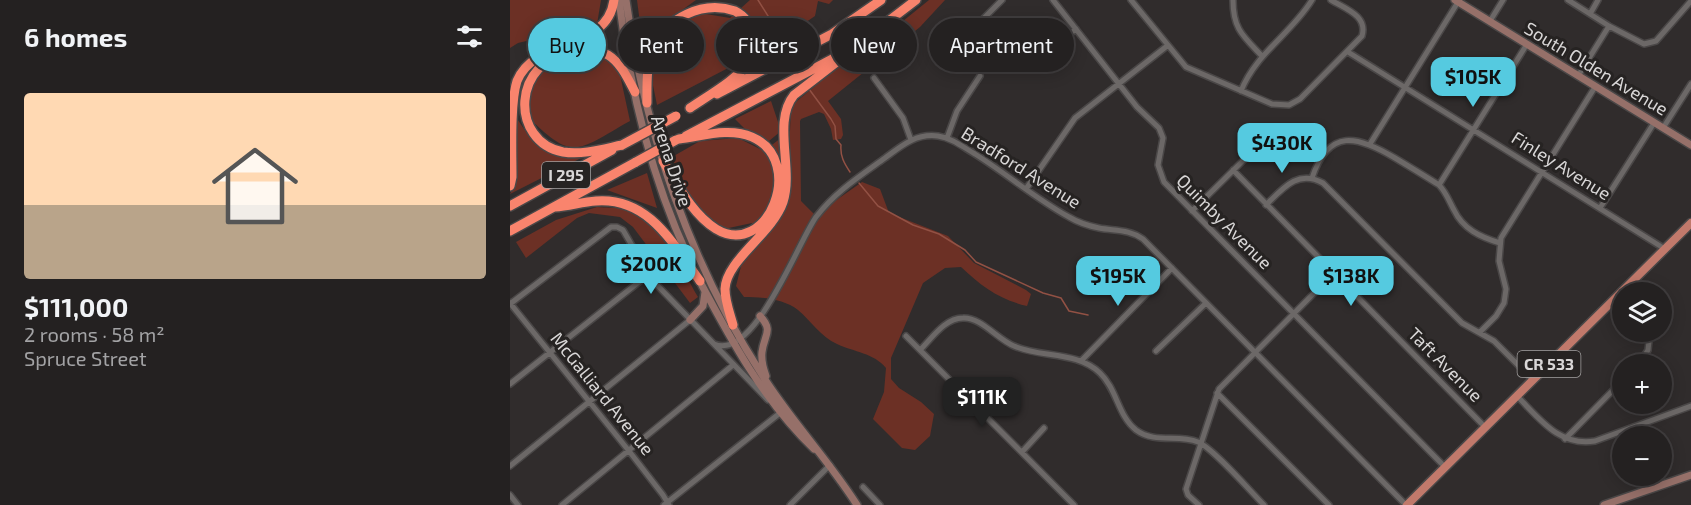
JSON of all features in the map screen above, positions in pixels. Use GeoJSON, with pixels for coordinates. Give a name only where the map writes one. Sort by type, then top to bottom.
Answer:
{"type":"FeatureCollection","features":[{"type":"Feature","properties":{"kind":"highway"},"geometry":{"type":"LineString","coordinates":[[510,186],[512,99],[520,75],[530,62],[543,53],[596,32],[607,20],[614,0]]}},
{"type":"Feature","properties":{"kind":"highway","name":"I 295"},"geometry":{"type":"LineString","coordinates":[[510,206],[690,108],[806,49],[881,0]]}},
{"type":"Feature","properties":{"kind":"highway","name":"I 295"},"geometry":{"type":"LineString","coordinates":[[894,18],[916,0]]}},
{"type":"Feature","properties":{"kind":"highway"},"geometry":{"type":"LineString","coordinates":[[647,104],[650,59],[657,41],[668,26],[682,14],[699,6],[714,5],[730,8],[742,15],[750,26],[754,45],[751,59],[742,70],[690,108]]}},
{"type":"Feature","properties":{"kind":"highway"},"geometry":{"type":"LineString","coordinates":[[622,145],[581,152],[564,152],[548,147],[534,138],[524,124],[519,109],[520,94],[529,74],[542,62],[559,55],[588,50],[601,52],[613,59],[635,92]]}},
{"type":"Feature","properties":{"kind":"highway","name":"I 295"},"geometry":{"type":"LineString","coordinates":[[510,231],[831,59]]}},
{"type":"Feature","properties":{"kind":"highway"},"geometry":{"type":"LineString","coordinates":[[733,325],[725,296],[729,275],[772,223],[785,194],[787,177],[784,119],[787,106],[794,95],[831,66]]}},
{"type":"Feature","properties":{"kind":"highway"},"geometry":{"type":"LineString","coordinates":[[663,161],[693,207],[716,229],[728,234],[742,234],[754,230],[764,222],[776,199],[779,178],[777,164],[765,145],[752,136],[733,132],[678,140]]}},
{"type":"Feature","properties":{"kind":"highway"},"geometry":{"type":"LineString","coordinates":[[555,207],[597,201],[620,203],[637,208],[662,228],[700,281]]}},
{"type":"Feature","properties":{"kind":"main road","name":"Arena Drive"},"geometry":{"type":"LineString","coordinates":[[619,0],[646,144],[685,250],[734,344],[774,406],[830,465]]}},
{"type":"Feature","properties":{"kind":"main road","name":"Arena Drive"},"geometry":{"type":"LineString","coordinates":[[626,0],[630,31],[663,161],[707,277],[772,389],[830,465],[857,505]]}},
{"type":"Feature","properties":{"kind":"main road","name":"South Olden Avenue"},"geometry":{"type":"LineString","coordinates":[[1456,1],[1691,145]]}},
{"type":"Feature","properties":{"kind":"main road","name":"CR 533"},"geometry":{"type":"LineString","coordinates":[[1633,282],[1691,223]]}},
{"type":"Feature","properties":{"kind":"main road"},"geometry":{"type":"LineString","coordinates":[[690,320],[704,306],[705,290]]}},
{"type":"Feature","properties":{"kind":"main road","name":"CR 533"},"geometry":{"type":"LineString","coordinates":[[1407,505],[1612,303]]}},
{"type":"Feature","properties":{"kind":"main road"},"geometry":{"type":"LineString","coordinates":[[760,316],[767,327],[762,361],[772,389]]}},
{"type":"Feature","properties":{"kind":"main road"},"geometry":{"type":"LineString","coordinates":[[1604,505],[1691,474]]}},
{"type":"Feature","properties":{"kind":"street"},"geometry":{"type":"LineString","coordinates":[[984,18],[1002,0]]}},
{"type":"Feature","properties":{"kind":"street","name":"Quimby Avenue"},"geometry":{"type":"LineString","coordinates":[[1053,0],[1137,107],[1159,128],[1163,138],[1158,165],[1161,177],[1445,467]]}},
{"type":"Feature","properties":{"kind":"street"},"geometry":{"type":"LineString","coordinates":[[1142,0],[1133,3],[1186,67],[1272,104],[1289,105],[1300,99],[1362,36],[1362,23],[1357,16],[1331,0]]}},
{"type":"Feature","properties":{"kind":"street"},"geometry":{"type":"LineString","coordinates":[[1233,0],[1236,27],[1262,56]]}},
{"type":"Feature","properties":{"kind":"street"},"geometry":{"type":"LineString","coordinates":[[1241,92],[1262,56],[1299,20],[1312,0]]}},
{"type":"Feature","properties":{"kind":"street"},"geometry":{"type":"LineString","coordinates":[[1490,21],[1503,0]]}},
{"type":"Feature","properties":{"kind":"street"},"geometry":{"type":"LineString","coordinates":[[1568,0],[1639,44],[1656,41],[1691,1]]}},
{"type":"Feature","properties":{"kind":"street"},"geometry":{"type":"LineString","coordinates":[[1590,14],[1598,0]]}},
{"type":"Feature","properties":{"kind":"street"},"geometry":{"type":"LineString","coordinates":[[1370,144],[1456,1]]}},
{"type":"Feature","properties":{"kind":"street"},"geometry":{"type":"LineString","coordinates":[[1578,76],[1609,26]]}},
{"type":"Feature","properties":{"kind":"street"},"geometry":{"type":"LineString","coordinates":[[1439,185],[1527,44]]}},
{"type":"Feature","properties":{"kind":"street"},"geometry":{"type":"LineString","coordinates":[[1026,189],[1075,118],[1167,46]]}},
{"type":"Feature","properties":{"kind":"street","name":"Finley Avenue"},"geometry":{"type":"LineString","coordinates":[[1348,52],[1665,249]]}},
{"type":"Feature","properties":{"kind":"street"},"geometry":{"type":"LineString","coordinates":[[947,138],[957,111],[980,76]]}},
{"type":"Feature","properties":{"kind":"street"},"geometry":{"type":"LineString","coordinates":[[874,78],[903,118],[911,140]]}},
{"type":"Feature","properties":{"kind":"street"},"geometry":{"type":"LineString","coordinates":[[1663,128],[1691,84]]}},
{"type":"Feature","properties":{"kind":"street"},"geometry":{"type":"LineString","coordinates":[[1480,332],[1496,316],[1504,303],[1506,289],[1499,261],[1500,243],[1504,233],[1595,87]]}},
{"type":"Feature","properties":{"kind":"street"},"geometry":{"type":"LineString","coordinates":[[1600,208],[1654,123]]}},
{"type":"Feature","properties":{"kind":"street"},"geometry":{"type":"LineString","coordinates":[[1192,211],[1268,135]]}},
{"type":"Feature","properties":{"kind":"street","name":"Bradford Avenue"},"geometry":{"type":"LineString","coordinates":[[734,344],[760,316],[783,282],[807,231],[827,204],[845,186],[911,140],[932,136],[947,138],[1077,221],[1097,228],[1135,233],[1407,505]]}},
{"type":"Feature","properties":{"kind":"street"},"geometry":{"type":"LineString","coordinates":[[1312,178],[1319,160],[1334,145],[1354,140],[1370,144],[1439,185],[1444,190],[1455,213],[1468,228],[1482,237],[1500,243]]}},
{"type":"Feature","properties":{"kind":"street","name":"Taft Avenue"},"geometry":{"type":"LineString","coordinates":[[1233,170],[1485,427]]}},
{"type":"Feature","properties":{"kind":"street"},"geometry":{"type":"LineString","coordinates":[[1266,204],[1291,182],[1301,178],[1312,178],[1325,186],[1462,323],[1494,341],[1533,380]]}},
{"type":"Feature","properties":{"kind":"street"},"geometry":{"type":"LineString","coordinates":[[510,304],[611,227],[621,228],[649,274],[690,320],[774,406]]}},
{"type":"Feature","properties":{"kind":"street"},"geometry":{"type":"LineString","coordinates":[[1081,361],[1172,268]]}},
{"type":"Feature","properties":{"kind":"street"},"geometry":{"type":"LineString","coordinates":[[1199,505],[1186,489],[1219,389],[1334,273]]}},
{"type":"Feature","properties":{"kind":"street"},"geometry":{"type":"LineString","coordinates":[[510,384],[649,274]]}},
{"type":"Feature","properties":{"kind":"street"},"geometry":{"type":"LineString","coordinates":[[1156,351],[1206,303]]}},
{"type":"Feature","properties":{"kind":"street","name":"McGalliard Avenue"},"geometry":{"type":"LineString","coordinates":[[510,304],[629,451],[666,504]]}},
{"type":"Feature","properties":{"kind":"street"},"geometry":{"type":"LineString","coordinates":[[920,350],[949,322],[967,317],[981,323],[999,338],[1016,347],[1081,361],[1095,369],[1107,380],[1126,419],[1136,430],[1156,438],[1182,437],[1201,443],[1264,505]]}},
{"type":"Feature","properties":{"kind":"street"},"geometry":{"type":"LineString","coordinates":[[510,466],[690,320]]}},
{"type":"Feature","properties":{"kind":"street"},"geometry":{"type":"LineString","coordinates":[[906,336],[1074,505]]}},
{"type":"Feature","properties":{"kind":"street"},"geometry":{"type":"LineString","coordinates":[[714,344],[726,347],[734,344]]}},
{"type":"Feature","properties":{"kind":"street"},"geometry":{"type":"LineString","coordinates":[[562,505],[734,365]]}},
{"type":"Feature","properties":{"kind":"street"},"geometry":{"type":"LineString","coordinates":[[1565,439],[1612,391]]}},
{"type":"Feature","properties":{"kind":"street"},"geometry":{"type":"LineString","coordinates":[[1217,393],[1329,505]]}},
{"type":"Feature","properties":{"kind":"street"},"geometry":{"type":"LineString","coordinates":[[1517,396],[1553,432],[1565,439],[1579,442],[1595,441],[1691,406]]}},
{"type":"Feature","properties":{"kind":"street"},"geometry":{"type":"LineString","coordinates":[[666,504],[780,413]]}},
{"type":"Feature","properties":{"kind":"street"},"geometry":{"type":"LineString","coordinates":[[1022,452],[1044,428]]}},
{"type":"Feature","properties":{"kind":"street"},"geometry":{"type":"LineString","coordinates":[[790,505],[830,465]]}},
{"type":"Feature","properties":{"kind":"street"},"geometry":{"type":"LineString","coordinates":[[863,488],[880,505]]}},
{"type":"Feature","properties":{"kind":"street"},"geometry":{"type":"LineString","coordinates":[[510,495],[518,505]]}},
{"type":"Feature","properties":{"kind":"shaded area"},"geometry":{"type":"Polygon","coordinates":[[[510,0],[601,0],[598,18],[528,18],[528,41],[510,48],[510,0]]]}},
{"type":"Feature","properties":{"kind":"shaded area"},"geometry":{"type":"Polygon","coordinates":[[[637,0],[696,0],[671,18],[639,18],[637,0]]]}},
{"type":"Feature","properties":{"kind":"shaded area"},"geometry":{"type":"Polygon","coordinates":[[[750,0],[833,0],[829,4],[818,1],[815,16],[812,18],[730,18],[750,0]]]}},
{"type":"Feature","properties":{"kind":"shaded area"},"geometry":{"type":"Polygon","coordinates":[[[929,0],[945,0],[917,29],[917,18],[907,18],[929,0]]]}},
{"type":"Feature","properties":{"kind":"shaded area"},"geometry":{"type":"Polygon","coordinates":[[[700,13],[730,18],[716,18],[716,72],[720,72],[657,105],[650,72],[704,72],[704,18],[692,18],[700,13]]]}},
{"type":"Feature","properties":{"kind":"shaded area"},"geometry":{"type":"Polygon","coordinates":[[[606,58],[617,61],[630,121],[586,145],[566,146],[542,130],[526,115],[531,84],[540,72],[606,72],[606,58]]]}},
{"type":"Feature","properties":{"kind":"shaded area"},"geometry":{"type":"Polygon","coordinates":[[[832,72],[864,72],[828,101],[841,119],[843,135],[841,139],[833,140],[824,114],[819,112],[800,121],[801,201],[815,215],[862,182],[880,189],[889,213],[948,236],[974,263],[1031,294],[1027,306],[1008,300],[984,286],[961,267],[945,268],[923,283],[891,358],[891,379],[899,388],[921,402],[934,414],[930,436],[915,450],[902,448],[873,419],[884,392],[886,368],[870,356],[831,341],[798,310],[786,303],[758,297],[744,297],[736,286],[752,223],[724,229],[696,207],[681,182],[672,157],[700,141],[738,138],[764,151],[790,131],[791,106],[832,72]]]}},
{"type":"Feature","properties":{"kind":"shaded area"},"geometry":{"type":"Polygon","coordinates":[[[771,101],[781,131],[769,141],[747,131],[735,119],[771,101]]]}},
{"type":"Feature","properties":{"kind":"shaded area"},"geometry":{"type":"Polygon","coordinates":[[[516,117],[531,137],[546,149],[564,155],[589,154],[510,194],[513,188],[516,117]]]}},
{"type":"Feature","properties":{"kind":"shaded area"},"geometry":{"type":"Polygon","coordinates":[[[647,173],[657,208],[607,190],[647,173]]]}},
{"type":"Feature","properties":{"kind":"shaded area"},"geometry":{"type":"Polygon","coordinates":[[[597,207],[625,209],[638,214],[649,223],[668,246],[698,297],[690,303],[633,227],[620,217],[589,213],[577,218],[526,258],[516,242],[556,220],[597,207]]]}},
{"type":"Feature","properties":{"kind":"waterway"},"geometry":{"type":"LineString","coordinates":[[758,0],[769,18]]}},
{"type":"Feature","properties":{"kind":"waterway"},"geometry":{"type":"LineString","coordinates":[[809,89],[835,126],[836,139],[841,145],[841,153],[850,172]]}},
{"type":"Feature","properties":{"kind":"waterway"},"geometry":{"type":"LineString","coordinates":[[859,183],[878,206],[913,225],[939,234],[965,250],[976,262],[1043,293],[1061,298],[1069,311],[1088,315]]}}]}
